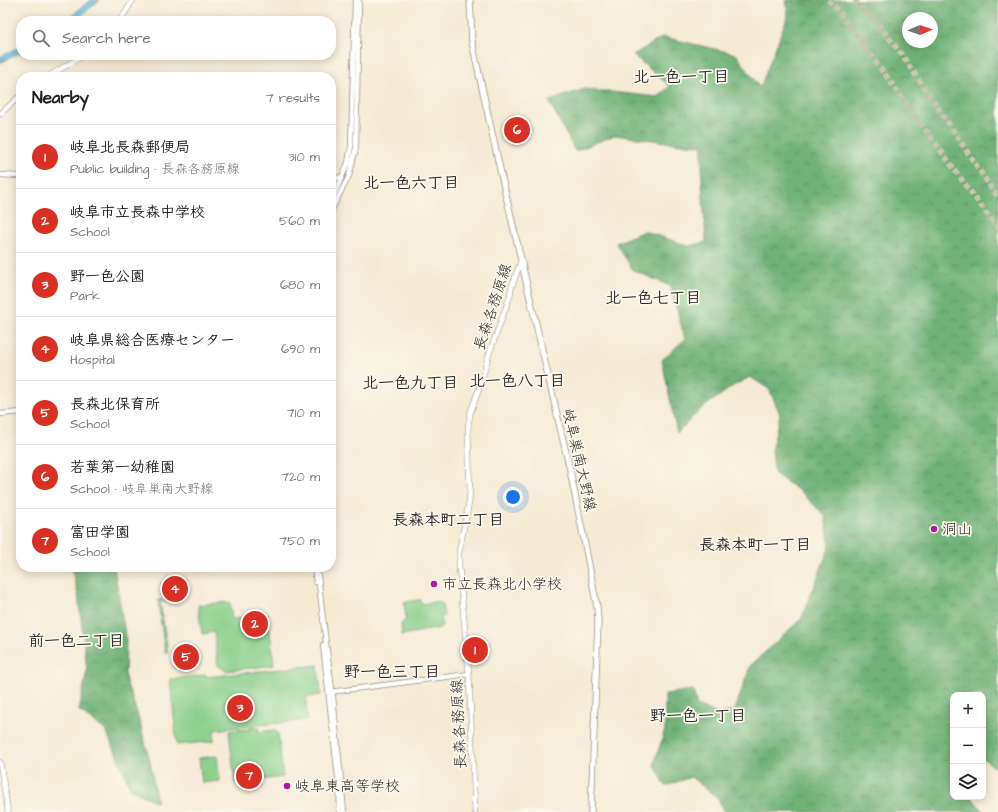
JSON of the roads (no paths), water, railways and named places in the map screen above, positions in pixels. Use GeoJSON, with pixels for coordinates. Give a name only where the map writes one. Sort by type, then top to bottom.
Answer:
{"type":"FeatureCollection","features":[{"type":"Feature","properties":{"kind":"main road"},"geometry":{"type":"LineString","coordinates":[[123,16],[133,0]]}},
{"type":"Feature","properties":{"kind":"main road","name":"岐阜巣南大野線"},"geometry":{"type":"LineString","coordinates":[[470,0],[472,42],[570,470],[597,607],[598,621],[591,812]]}},
{"type":"Feature","properties":{"kind":"main road"},"geometry":{"type":"LineString","coordinates":[[56,72],[76,60]]}},
{"type":"Feature","properties":{"kind":"main road"},"geometry":{"type":"LineString","coordinates":[[0,114],[16,100]]}},
{"type":"Feature","properties":{"kind":"main road","name":"長森各務原線"},"geometry":{"type":"LineString","coordinates":[[475,812],[469,674],[459,566],[459,552],[470,490],[468,427],[470,414],[489,354],[521,261]]}},
{"type":"Feature","properties":{"kind":"main road"},"geometry":{"type":"LineString","coordinates":[[0,762],[8,812]]}},
{"type":"Feature","properties":{"kind":"street"},"geometry":{"type":"LineString","coordinates":[[336,191],[348,163],[351,146],[355,0]]}},
{"type":"Feature","properties":{"kind":"street"},"geometry":{"type":"LineString","coordinates":[[336,201],[349,176],[356,148],[359,0]]}},
{"type":"Feature","properties":{"kind":"street"},"geometry":{"type":"LineString","coordinates":[[0,175],[16,176]]}},
{"type":"Feature","properties":{"kind":"street"},"geometry":{"type":"LineString","coordinates":[[336,178],[342,177]]}},
{"type":"Feature","properties":{"kind":"street"},"geometry":{"type":"LineString","coordinates":[[0,414],[16,412]]}},
{"type":"Feature","properties":{"kind":"street"},"geometry":{"type":"LineString","coordinates":[[315,572],[344,812]]}},
{"type":"Feature","properties":{"kind":"street"},"geometry":{"type":"LineString","coordinates":[[318,572],[326,644],[340,812]]}},
{"type":"Feature","properties":{"kind":"street"},"geometry":{"type":"LineString","coordinates":[[330,692],[469,674]]}},
{"type":"Feature","properties":{"kind":"water"},"geometry":{"type":"Polygon","coordinates":[[[91,0],[100,0],[80,16],[71,16],[91,0]]]}},
{"type":"Feature","properties":{"kind":"water"},"geometry":{"type":"Polygon","coordinates":[[[16,49],[16,55],[0,63],[0,57],[16,49]]]}},
{"type":"Feature","properties":{"kind":"tunnel"},"geometry":{"type":"LineString","coordinates":[[828,0],[848,24],[998,229]]}},
{"type":"Feature","properties":{"kind":"tunnel"},"geometry":{"type":"LineString","coordinates":[[854,0],[876,22],[895,46],[998,198]]}},
{"type":"Feature","properties":{"kind":"place","name":"若葉第一幼稚園"},"geometry":{"type":"Point","coordinates":[517,130]}},
{"type":"Feature","properties":{"kind":"place","name":"洞山"},"geometry":{"type":"Point","coordinates":[934,529]}},
{"type":"Feature","properties":{"kind":"place","name":"市立長森北小学校"},"geometry":{"type":"Point","coordinates":[434,584]}},
{"type":"Feature","properties":{"kind":"place","name":"岐阜県総合医療センター"},"geometry":{"type":"Point","coordinates":[175,589]}},
{"type":"Feature","properties":{"kind":"place","name":"岐阜市立長森中学校"},"geometry":{"type":"Point","coordinates":[255,624]}},
{"type":"Feature","properties":{"kind":"place","name":"岐阜北長森郵便局"},"geometry":{"type":"Point","coordinates":[475,650]}},
{"type":"Feature","properties":{"kind":"place","name":"長森北保育所"},"geometry":{"type":"Point","coordinates":[186,657]}},
{"type":"Feature","properties":{"kind":"place","name":"野一色公園"},"geometry":{"type":"Point","coordinates":[240,708]}},
{"type":"Feature","properties":{"kind":"place","name":"富田学園"},"geometry":{"type":"Point","coordinates":[249,776]}},
{"type":"Feature","properties":{"kind":"place","name":"岐阜東高等学校"},"geometry":{"type":"Point","coordinates":[287,786]}},
{"type":"Feature","properties":{"kind":"district","name":"北一色一丁目"},"geometry":{"type":"Point","coordinates":[681,77]}},
{"type":"Feature","properties":{"kind":"district","name":"北一色六丁目"},"geometry":{"type":"Point","coordinates":[411,183]}},
{"type":"Feature","properties":{"kind":"district","name":"北一色七丁目"},"geometry":{"type":"Point","coordinates":[653,298]}},
{"type":"Feature","properties":{"kind":"district","name":"北一色八丁目"},"geometry":{"type":"Point","coordinates":[517,381]}},
{"type":"Feature","properties":{"kind":"district","name":"北一色九丁目"},"geometry":{"type":"Point","coordinates":[410,383]}},
{"type":"Feature","properties":{"kind":"district","name":"長森本町二丁目"},"geometry":{"type":"Point","coordinates":[448,520]}},
{"type":"Feature","properties":{"kind":"district","name":"長森本町一丁目"},"geometry":{"type":"Point","coordinates":[755,545]}},
{"type":"Feature","properties":{"kind":"district","name":"前一色二丁目"},"geometry":{"type":"Point","coordinates":[76,641]}},
{"type":"Feature","properties":{"kind":"district","name":"野一色三丁目"},"geometry":{"type":"Point","coordinates":[392,672]}},
{"type":"Feature","properties":{"kind":"district","name":"野一色一丁目"},"geometry":{"type":"Point","coordinates":[698,716]}}]}
